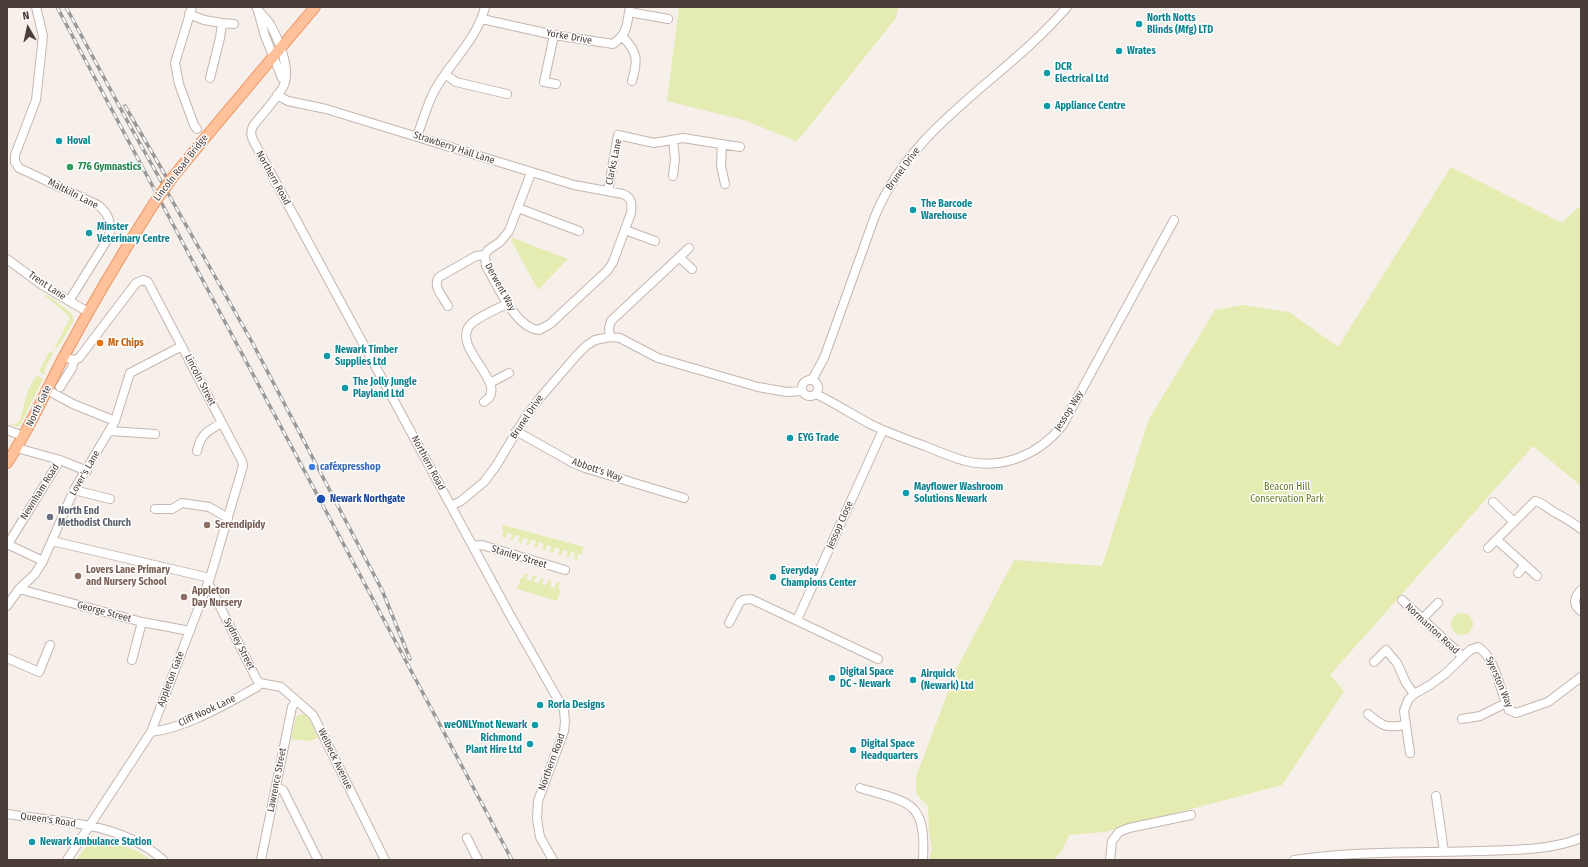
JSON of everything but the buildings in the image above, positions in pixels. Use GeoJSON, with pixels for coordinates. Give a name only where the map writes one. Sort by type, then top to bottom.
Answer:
{"type":"FeatureCollection","features":[{"type":"Feature","properties":{"kind":"main road","name":"Lincoln Road Bridge"},"geometry":{"type":"LineString","coordinates":[[88,312],[129,242],[172,178],[315,7]]}},
{"type":"Feature","properties":{"kind":"main road","name":"North Gate"},"geometry":{"type":"LineString","coordinates":[[7,463],[17,448],[63,357],[88,312]]}},
{"type":"Feature","properties":{"kind":"street","name":"Maltkiln Lane"},"geometry":{"type":"LineString","coordinates":[[36,7],[43,36],[36,100],[16,155],[15,162],[19,168],[94,203],[106,212],[111,225],[109,237],[69,301]]}},
{"type":"Feature","properties":{"kind":"street"},"geometry":{"type":"LineString","coordinates":[[417,136],[434,91],[469,41],[482,19],[485,7]]}},
{"type":"Feature","properties":{"kind":"street","name":"Brunel Drive"},"geometry":{"type":"LineString","coordinates":[[812,380],[824,358],[875,216],[884,196],[896,176],[933,130],[1030,46],[1067,7]]}},
{"type":"Feature","properties":{"kind":"street"},"geometry":{"type":"LineString","coordinates":[[257,9],[266,17],[280,48],[286,69],[285,79]]}},
{"type":"Feature","properties":{"kind":"street"},"geometry":{"type":"LineString","coordinates":[[257,9],[273,56],[282,78],[285,79]]}},
{"type":"Feature","properties":{"kind":"street"},"geometry":{"type":"LineString","coordinates":[[632,82],[636,67],[636,56],[632,47],[623,37],[627,28],[630,10],[668,19]]}},
{"type":"Feature","properties":{"kind":"street"},"geometry":{"type":"LineString","coordinates":[[197,129],[194,125],[179,84],[175,63],[190,11],[204,20],[234,24]]}},
{"type":"Feature","properties":{"kind":"street","name":"Yorke Drive"},"geometry":{"type":"LineString","coordinates":[[482,19],[554,35],[613,44],[623,37]]}},
{"type":"Feature","properties":{"kind":"street"},"geometry":{"type":"LineString","coordinates":[[210,78],[220,38],[222,23]]}},
{"type":"Feature","properties":{"kind":"street"},"geometry":{"type":"LineString","coordinates":[[554,35],[544,82],[556,84]]}},
{"type":"Feature","properties":{"kind":"street"},"geometry":{"type":"LineString","coordinates":[[445,74],[456,82],[507,94]]}},
{"type":"Feature","properties":{"kind":"street","name":"Northern Road"},"geometry":{"type":"LineString","coordinates":[[285,79],[284,86],[251,130],[251,135],[254,142],[451,506],[564,710],[564,731],[538,801],[537,819],[540,837],[554,860]]}},
{"type":"Feature","properties":{"kind":"street","name":"Strawberry Hall Lane"},"geometry":{"type":"LineString","coordinates":[[277,95],[288,101],[326,109],[417,136],[531,173],[574,185],[623,194],[630,200]]}},
{"type":"Feature","properties":{"kind":"street","name":"Clarks Lane"},"geometry":{"type":"LineString","coordinates":[[608,191],[618,135],[654,144],[683,138],[740,147]]}},
{"type":"Feature","properties":{"kind":"street"},"geometry":{"type":"LineString","coordinates":[[673,176],[675,158],[674,140]]}},
{"type":"Feature","properties":{"kind":"street"},"geometry":{"type":"LineString","coordinates":[[722,144],[721,166],[725,184]]}},
{"type":"Feature","properties":{"kind":"street","name":"Derwent Way"},"geometry":{"type":"LineString","coordinates":[[531,173],[509,231],[500,242],[488,250],[485,255],[486,266],[516,316],[527,326],[539,330],[547,327],[608,270],[613,262],[631,213],[632,205],[630,200]]}},
{"type":"Feature","properties":{"kind":"street"},"geometry":{"type":"LineString","coordinates":[[518,208],[579,232]]}},
{"type":"Feature","properties":{"kind":"street","name":"Jessop Way"},"geometry":{"type":"LineString","coordinates":[[816,394],[883,430],[967,461],[990,463],[1012,461],[1029,454],[1052,437],[1070,413],[1174,220]]}},
{"type":"Feature","properties":{"kind":"street"},"geometry":{"type":"LineString","coordinates":[[625,230],[655,241]]}},
{"type":"Feature","properties":{"kind":"street"},"geometry":{"type":"LineString","coordinates":[[688,248],[611,321],[609,328],[610,337],[625,340],[658,358],[758,387],[787,392],[802,391],[809,396],[816,394],[819,387],[817,383],[812,380],[804,382],[802,385],[802,391]]}},
{"type":"Feature","properties":{"kind":"street"},"geometry":{"type":"LineString","coordinates":[[448,306],[436,286],[436,281],[439,277],[476,256],[485,255]]}},
{"type":"Feature","properties":{"kind":"street"},"geometry":{"type":"LineString","coordinates":[[679,257],[692,269]]}},
{"type":"Feature","properties":{"kind":"street","name":"Trent Lane"},"geometry":{"type":"LineString","coordinates":[[7,259],[42,285],[88,312]]}},
{"type":"Feature","properties":{"kind":"street","name":"North Gate"},"geometry":{"type":"LineString","coordinates":[[60,387],[72,368],[74,360],[79,358],[136,282],[143,280],[148,282]]}},
{"type":"Feature","properties":{"kind":"street","name":"Lincoln Street"},"geometry":{"type":"LineString","coordinates":[[148,282],[242,461],[243,466],[239,481]]}},
{"type":"Feature","properties":{"kind":"street"},"geometry":{"type":"LineString","coordinates":[[484,402],[489,399],[492,389],[468,344],[467,331],[470,325],[476,320],[508,303]]}},
{"type":"Feature","properties":{"kind":"street","name":"Brunel Drive"},"geometry":{"type":"LineString","coordinates":[[451,506],[461,501],[484,482],[496,466],[526,416],[546,389],[581,350],[595,340],[610,337]]}},
{"type":"Feature","properties":{"kind":"street","name":"Lover's Lane"},"geometry":{"type":"LineString","coordinates":[[7,606],[19,589],[35,574],[43,560],[74,490],[115,421],[130,373],[182,346]]}},
{"type":"Feature","properties":{"kind":"street"},"geometry":{"type":"LineString","coordinates":[[63,357],[74,360]]}},
{"type":"Feature","properties":{"kind":"street"},"geometry":{"type":"LineString","coordinates":[[490,383],[509,373]]}},
{"type":"Feature","properties":{"kind":"street"},"geometry":{"type":"LineString","coordinates":[[47,390],[73,404],[115,421]]}},
{"type":"Feature","properties":{"kind":"street"},"geometry":{"type":"LineString","coordinates":[[197,451],[199,441],[205,432],[222,423]]}},
{"type":"Feature","properties":{"kind":"street"},"geometry":{"type":"LineString","coordinates":[[7,430],[23,436]]}},
{"type":"Feature","properties":{"kind":"street","name":"Jessop Close"},"geometry":{"type":"LineString","coordinates":[[797,620],[883,430]]}},
{"type":"Feature","properties":{"kind":"street"},"geometry":{"type":"LineString","coordinates":[[110,431],[152,432]]}},
{"type":"Feature","properties":{"kind":"street","name":"Abbott's Way"},"geometry":{"type":"LineString","coordinates":[[516,431],[573,463],[585,468],[684,498]]}},
{"type":"Feature","properties":{"kind":"street"},"geometry":{"type":"LineString","coordinates":[[17,448],[60,460],[86,472]]}},
{"type":"Feature","properties":{"kind":"street","name":"Newnham Road"},"geometry":{"type":"LineString","coordinates":[[7,544],[60,460]]}},
{"type":"Feature","properties":{"kind":"street","name":"Appleton Gate"},"geometry":{"type":"LineString","coordinates":[[67,860],[151,732],[209,581],[239,481]]}},
{"type":"Feature","properties":{"kind":"street"},"geometry":{"type":"LineString","coordinates":[[74,490],[110,499]]}},
{"type":"Feature","properties":{"kind":"street"},"geometry":{"type":"LineString","coordinates":[[1488,548],[1535,501],[1541,502],[1553,511],[1569,519],[1581,529]]}},
{"type":"Feature","properties":{"kind":"street"},"geometry":{"type":"LineString","coordinates":[[1493,502],[1514,522]]}},
{"type":"Feature","properties":{"kind":"street"},"geometry":{"type":"LineString","coordinates":[[155,509],[172,509],[182,503],[209,507],[228,518]]}},
{"type":"Feature","properties":{"kind":"street"},"geometry":{"type":"LineString","coordinates":[[1497,540],[1537,576]]}},
{"type":"Feature","properties":{"kind":"street"},"geometry":{"type":"LineString","coordinates":[[52,541],[209,581]]}},
{"type":"Feature","properties":{"kind":"street"},"geometry":{"type":"LineString","coordinates":[[7,544],[43,560]]}},
{"type":"Feature","properties":{"kind":"street","name":"Stanley Street"},"geometry":{"type":"LineString","coordinates":[[473,546],[482,545],[565,570]]}},
{"type":"Feature","properties":{"kind":"street"},"geometry":{"type":"LineString","coordinates":[[1518,573],[1525,565]]}},
{"type":"Feature","properties":{"kind":"street","name":"Sydney Street"},"geometry":{"type":"LineString","coordinates":[[209,581],[257,680],[260,683]]}},
{"type":"Feature","properties":{"kind":"street","name":"George Street"},"geometry":{"type":"LineString","coordinates":[[19,589],[142,622],[190,631]]}},
{"type":"Feature","properties":{"kind":"street"},"geometry":{"type":"LineString","coordinates":[[1581,590],[1576,596],[1574,602],[1577,608],[1581,611]]}},
{"type":"Feature","properties":{"kind":"street"},"geometry":{"type":"LineString","coordinates":[[730,623],[737,606],[740,602],[747,599],[759,602],[878,658]]}},
{"type":"Feature","properties":{"kind":"street","name":"Normanton Road"},"geometry":{"type":"LineString","coordinates":[[1402,600],[1463,657]]}},
{"type":"Feature","properties":{"kind":"street"},"geometry":{"type":"LineString","coordinates":[[1422,619],[1438,603]]}},
{"type":"Feature","properties":{"kind":"street"},"geometry":{"type":"LineString","coordinates":[[132,660],[142,622]]}},
{"type":"Feature","properties":{"kind":"street"},"geometry":{"type":"LineString","coordinates":[[7,658],[39,672],[50,645]]}},
{"type":"Feature","properties":{"kind":"street"},"geometry":{"type":"LineString","coordinates":[[1374,662],[1388,647],[1406,683],[1414,694]]}},
{"type":"Feature","properties":{"kind":"street","name":"Syerston Way"},"geometry":{"type":"LineString","coordinates":[[1410,753],[1404,711],[1408,700],[1414,694],[1435,682],[1470,650],[1478,647],[1486,652],[1502,689],[1509,710],[1516,713],[1548,702],[1581,677]]}},
{"type":"Feature","properties":{"kind":"street","name":"Welbeck Avenue"},"geometry":{"type":"LineString","coordinates":[[260,683],[281,687],[313,715],[385,860]]}},
{"type":"Feature","properties":{"kind":"street","name":"Cliff Nook Lane"},"geometry":{"type":"LineString","coordinates":[[151,732],[164,730],[218,708],[256,687],[260,683]]}},
{"type":"Feature","properties":{"kind":"street","name":"Lawrence Street"},"geometry":{"type":"LineString","coordinates":[[261,860],[292,707],[296,701]]}},
{"type":"Feature","properties":{"kind":"street"},"geometry":{"type":"LineString","coordinates":[[1462,719],[1475,721],[1480,716],[1506,703]]}},
{"type":"Feature","properties":{"kind":"street"},"geometry":{"type":"LineString","coordinates":[[1368,714],[1381,725],[1389,727],[1406,725]]}},
{"type":"Feature","properties":{"kind":"street"},"geometry":{"type":"LineString","coordinates":[[1372,728],[1377,722]]}},
{"type":"Feature","properties":{"kind":"street"},"geometry":{"type":"LineString","coordinates":[[276,787],[283,790],[318,860]]}},
{"type":"Feature","properties":{"kind":"street"},"geometry":{"type":"LineString","coordinates":[[860,788],[904,801],[913,807],[921,820],[924,860]]}},
{"type":"Feature","properties":{"kind":"street"},"geometry":{"type":"LineString","coordinates":[[1436,796],[1444,852]]}},
{"type":"Feature","properties":{"kind":"street","name":"Queen's Road"},"geometry":{"type":"LineString","coordinates":[[7,814],[89,825],[129,838],[147,847],[163,860]]}},
{"type":"Feature","properties":{"kind":"street"},"geometry":{"type":"LineString","coordinates":[[1110,860],[1112,841],[1119,832],[1128,828],[1191,815]]}},
{"type":"Feature","properties":{"kind":"street"},"geometry":{"type":"LineString","coordinates":[[467,838],[478,860]]}},
{"type":"Feature","properties":{"kind":"street"},"geometry":{"type":"LineString","coordinates":[[1294,860],[1358,853],[1498,851],[1538,848],[1581,838]]}},
{"type":"Feature","properties":{"kind":"street"},"geometry":{"type":"LineString","coordinates":[[1498,851],[1499,860]]}},
{"type":"Feature","properties":{"kind":"green space"},"geometry":{"type":"Polygon","coordinates":[[[679,7],[898,7],[896,18],[796,141],[744,120],[667,101],[679,7]]]}},
{"type":"Feature","properties":{"kind":"green space","name":"Beacon Hill Conservation Park"},"geometry":{"type":"Polygon","coordinates":[[[1451,167],[1562,223],[1581,205],[1581,486],[1533,446],[1330,675],[1344,691],[1282,785],[1104,832],[1069,835],[1063,849],[1054,860],[929,860],[932,849],[929,832],[928,806],[916,794],[916,777],[957,668],[1014,560],[1102,566],[1149,419],[1215,310],[1243,305],[1289,312],[1338,347],[1451,167]]]}},
{"type":"Feature","properties":{"kind":"green space"},"geometry":{"type":"Polygon","coordinates":[[[513,238],[568,259],[538,290],[511,240],[513,238]]]}},
{"type":"Feature","properties":{"kind":"green space"},"geometry":{"type":"Polygon","coordinates":[[[44,295],[47,295],[71,313],[74,320],[61,343],[55,349],[45,368],[44,375],[39,371],[49,352],[52,353],[70,318],[44,295]]]}},
{"type":"Feature","properties":{"kind":"green space"},"geometry":{"type":"Polygon","coordinates":[[[37,375],[43,379],[21,424],[18,426],[7,424],[16,424],[20,420],[28,390],[37,375]]]}},
{"type":"Feature","properties":{"kind":"green space"},"geometry":{"type":"Polygon","coordinates":[[[503,525],[584,547],[581,555],[578,554],[577,560],[574,559],[575,553],[571,552],[569,557],[566,557],[568,551],[563,550],[561,555],[558,554],[560,549],[555,547],[553,553],[550,552],[551,546],[547,545],[545,550],[542,549],[544,544],[539,542],[537,548],[534,547],[536,541],[531,540],[529,545],[526,545],[528,539],[523,538],[521,543],[518,542],[520,536],[515,535],[513,541],[510,540],[512,534],[507,533],[506,538],[502,537],[504,531],[502,530],[503,525]]]}},
{"type":"Feature","properties":{"kind":"green space"},"geometry":{"type":"Polygon","coordinates":[[[525,573],[528,574],[526,579],[531,581],[533,575],[536,576],[534,582],[539,583],[541,578],[544,579],[542,584],[547,585],[548,580],[552,581],[550,587],[555,588],[556,582],[560,583],[558,589],[561,590],[557,601],[517,589],[521,578],[523,578],[525,573]]]}},
{"type":"Feature","properties":{"kind":"green space"},"geometry":{"type":"Polygon","coordinates":[[[1462,613],[1470,616],[1473,624],[1470,632],[1462,635],[1454,632],[1451,624],[1454,616],[1462,613]]]}},
{"type":"Feature","properties":{"kind":"green space"},"geometry":{"type":"Polygon","coordinates":[[[301,714],[307,715],[318,738],[309,741],[291,739],[296,717],[301,714]]]}},
{"type":"Feature","properties":{"kind":"green space"},"geometry":{"type":"Polygon","coordinates":[[[92,839],[131,849],[150,860],[76,860],[92,839]]]}},
{"type":"Feature","properties":{"kind":"railway"},"geometry":{"type":"LineString","coordinates":[[57,7],[512,860]]}},
{"type":"Feature","properties":{"kind":"railway"},"geometry":{"type":"LineString","coordinates":[[66,7],[130,126],[252,342],[382,590],[410,659]]}},
{"type":"Feature","properties":{"kind":"railway"},"geometry":{"type":"LineString","coordinates":[[125,106],[171,185]]}},
{"type":"Feature","properties":{"kind":"place","name":"North Notts Blinds (Mfg) LTD"},"geometry":{"type":"Point","coordinates":[1139,24]}},
{"type":"Feature","properties":{"kind":"place","name":"Wrates"},"geometry":{"type":"Point","coordinates":[1119,51]}},
{"type":"Feature","properties":{"kind":"place","name":"DCR Electrical Ltd"},"geometry":{"type":"Point","coordinates":[1047,73]}},
{"type":"Feature","properties":{"kind":"place","name":"Appliance Centre"},"geometry":{"type":"Point","coordinates":[1047,106]}},
{"type":"Feature","properties":{"kind":"place","name":"Hoval"},"geometry":{"type":"Point","coordinates":[59,141]}},
{"type":"Feature","properties":{"kind":"place","name":"776 Gymnastics"},"geometry":{"type":"Point","coordinates":[70,167]}},
{"type":"Feature","properties":{"kind":"place","name":"The Barcode Warehouse"},"geometry":{"type":"Point","coordinates":[913,210]}},
{"type":"Feature","properties":{"kind":"place","name":"Minster Veterinary Centre"},"geometry":{"type":"Point","coordinates":[89,233]}},
{"type":"Feature","properties":{"kind":"place","name":"Mr Chips"},"geometry":{"type":"Point","coordinates":[100,343]}},
{"type":"Feature","properties":{"kind":"place","name":"Newark Timber Supplies Ltd"},"geometry":{"type":"Point","coordinates":[327,356]}},
{"type":"Feature","properties":{"kind":"place","name":"The Jolly Jungle Playland Ltd"},"geometry":{"type":"Point","coordinates":[345,388]}},
{"type":"Feature","properties":{"kind":"place","name":"EYG Trade"},"geometry":{"type":"Point","coordinates":[790,438]}},
{"type":"Feature","properties":{"kind":"place","name":"caféxpresshop"},"geometry":{"type":"Point","coordinates":[312,467]}},
{"type":"Feature","properties":{"kind":"place","name":"Mayflower Washroom Solutions Newark"},"geometry":{"type":"Point","coordinates":[906,493]}},
{"type":"Feature","properties":{"kind":"place","name":"Newark Northgate"},"geometry":{"type":"Point","coordinates":[321,499]}},
{"type":"Feature","properties":{"kind":"place","name":"North End Methodist Church"},"geometry":{"type":"Point","coordinates":[50,517]}},
{"type":"Feature","properties":{"kind":"place","name":"Serendipidy"},"geometry":{"type":"Point","coordinates":[207,525]}},
{"type":"Feature","properties":{"kind":"place","name":"Lovers Lane Primary and Nursery School"},"geometry":{"type":"Point","coordinates":[78,576]}},
{"type":"Feature","properties":{"kind":"place","name":"Everyday Champions Center"},"geometry":{"type":"Point","coordinates":[773,577]}},
{"type":"Feature","properties":{"kind":"place","name":"Appleton Day Nursery"},"geometry":{"type":"Point","coordinates":[184,597]}},
{"type":"Feature","properties":{"kind":"place","name":"Digital Space DC - Newark"},"geometry":{"type":"Point","coordinates":[832,678]}},
{"type":"Feature","properties":{"kind":"place","name":"Airquick (Newark) Ltd"},"geometry":{"type":"Point","coordinates":[913,680]}},
{"type":"Feature","properties":{"kind":"place","name":"Rorla Designs"},"geometry":{"type":"Point","coordinates":[540,705]}},
{"type":"Feature","properties":{"kind":"place","name":"weONLYmot Newark"},"geometry":{"type":"Point","coordinates":[535,725]}},
{"type":"Feature","properties":{"kind":"place","name":"Richmond Plant Hire Ltd"},"geometry":{"type":"Point","coordinates":[530,744]}},
{"type":"Feature","properties":{"kind":"place","name":"Digital Space Headquarters"},"geometry":{"type":"Point","coordinates":[853,750]}},
{"type":"Feature","properties":{"kind":"place","name":"Newark Ambulance Station"},"geometry":{"type":"Point","coordinates":[32,842]}}]}
